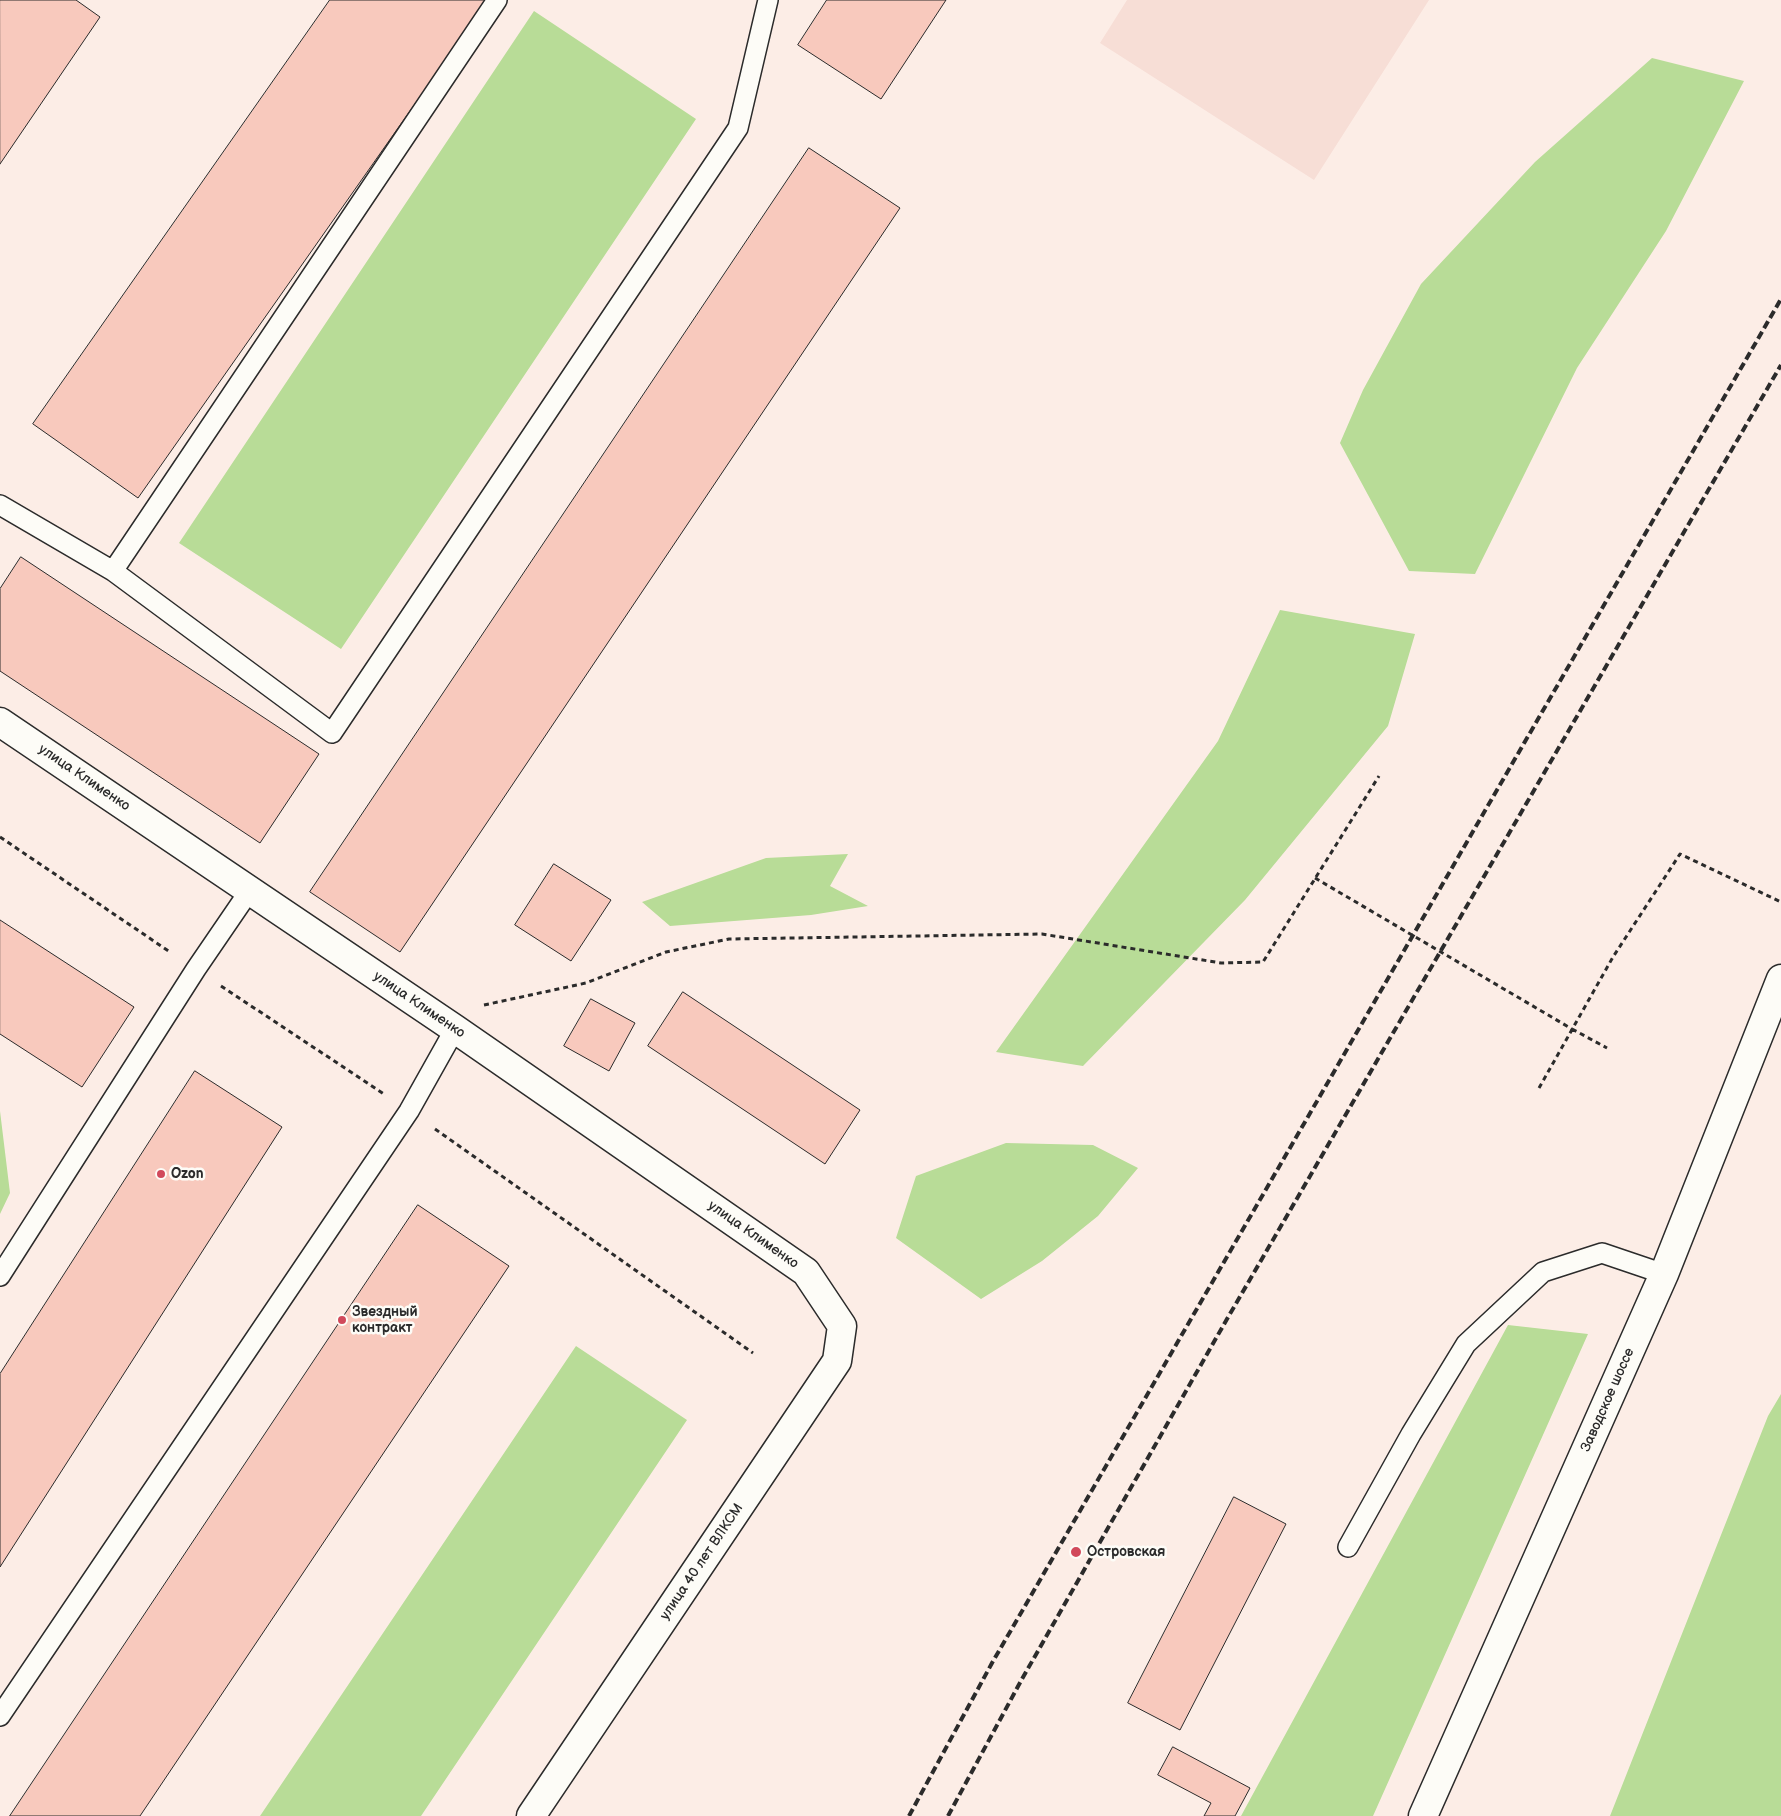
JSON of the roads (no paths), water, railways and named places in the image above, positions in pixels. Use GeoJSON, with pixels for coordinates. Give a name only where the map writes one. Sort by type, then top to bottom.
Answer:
{"type":"FeatureCollection","features":[{"type":"Feature","properties":{"kind":"street","name":"улица Клименко"},"geometry":{"type":"LineString","coordinates":[[0,722],[455,1029],[806,1272],[828,1301]]}},
{"type":"Feature","properties":{"kind":"street","name":"Заводское шоссе"},"geometry":{"type":"LineString","coordinates":[[1423,1816],[1664,1274],[1781,979]]}},
{"type":"Feature","properties":{"kind":"street","name":"улица 40 лет ВЛКСМ"},"geometry":{"type":"LineString","coordinates":[[531,1816],[837,1361],[842,1326],[828,1301]]}},
{"type":"Feature","properties":{"kind":"lane"},"geometry":{"type":"LineString","coordinates":[[113,570],[497,0]]}},
{"type":"Feature","properties":{"kind":"lane"},"geometry":{"type":"LineString","coordinates":[[0,505],[113,570],[332,733],[738,128],[768,0]]}},
{"type":"Feature","properties":{"kind":"lane"},"geometry":{"type":"LineString","coordinates":[[0,1276],[196,969],[250,890]]}},
{"type":"Feature","properties":{"kind":"lane"},"geometry":{"type":"LineString","coordinates":[[0,1716],[409,1111],[455,1029]]}},
{"type":"Feature","properties":{"kind":"lane"},"geometry":{"type":"LineString","coordinates":[[1348,1547],[1411,1434],[1466,1344],[1543,1272],[1602,1253],[1664,1274]]}},
{"type":"Feature","properties":{"kind":"railway"},"geometry":{"type":"LineString","coordinates":[[909,1816],[992,1663],[1781,299]]}},
{"type":"Feature","properties":{"kind":"railway"},"geometry":{"type":"LineString","coordinates":[[948,1816],[1022,1679],[1227,1319],[1781,365]]}},
{"type":"Feature","properties":{"kind":"place","name":"Ozon"},"geometry":{"type":"Point","coordinates":[161,1174]}},
{"type":"Feature","properties":{"kind":"place","name":"Звездный контракт"},"geometry":{"type":"Point","coordinates":[342,1320]}},
{"type":"Feature","properties":{"kind":"place","name":"Островская"},"geometry":{"type":"Point","coordinates":[1076,1552]}}]}
